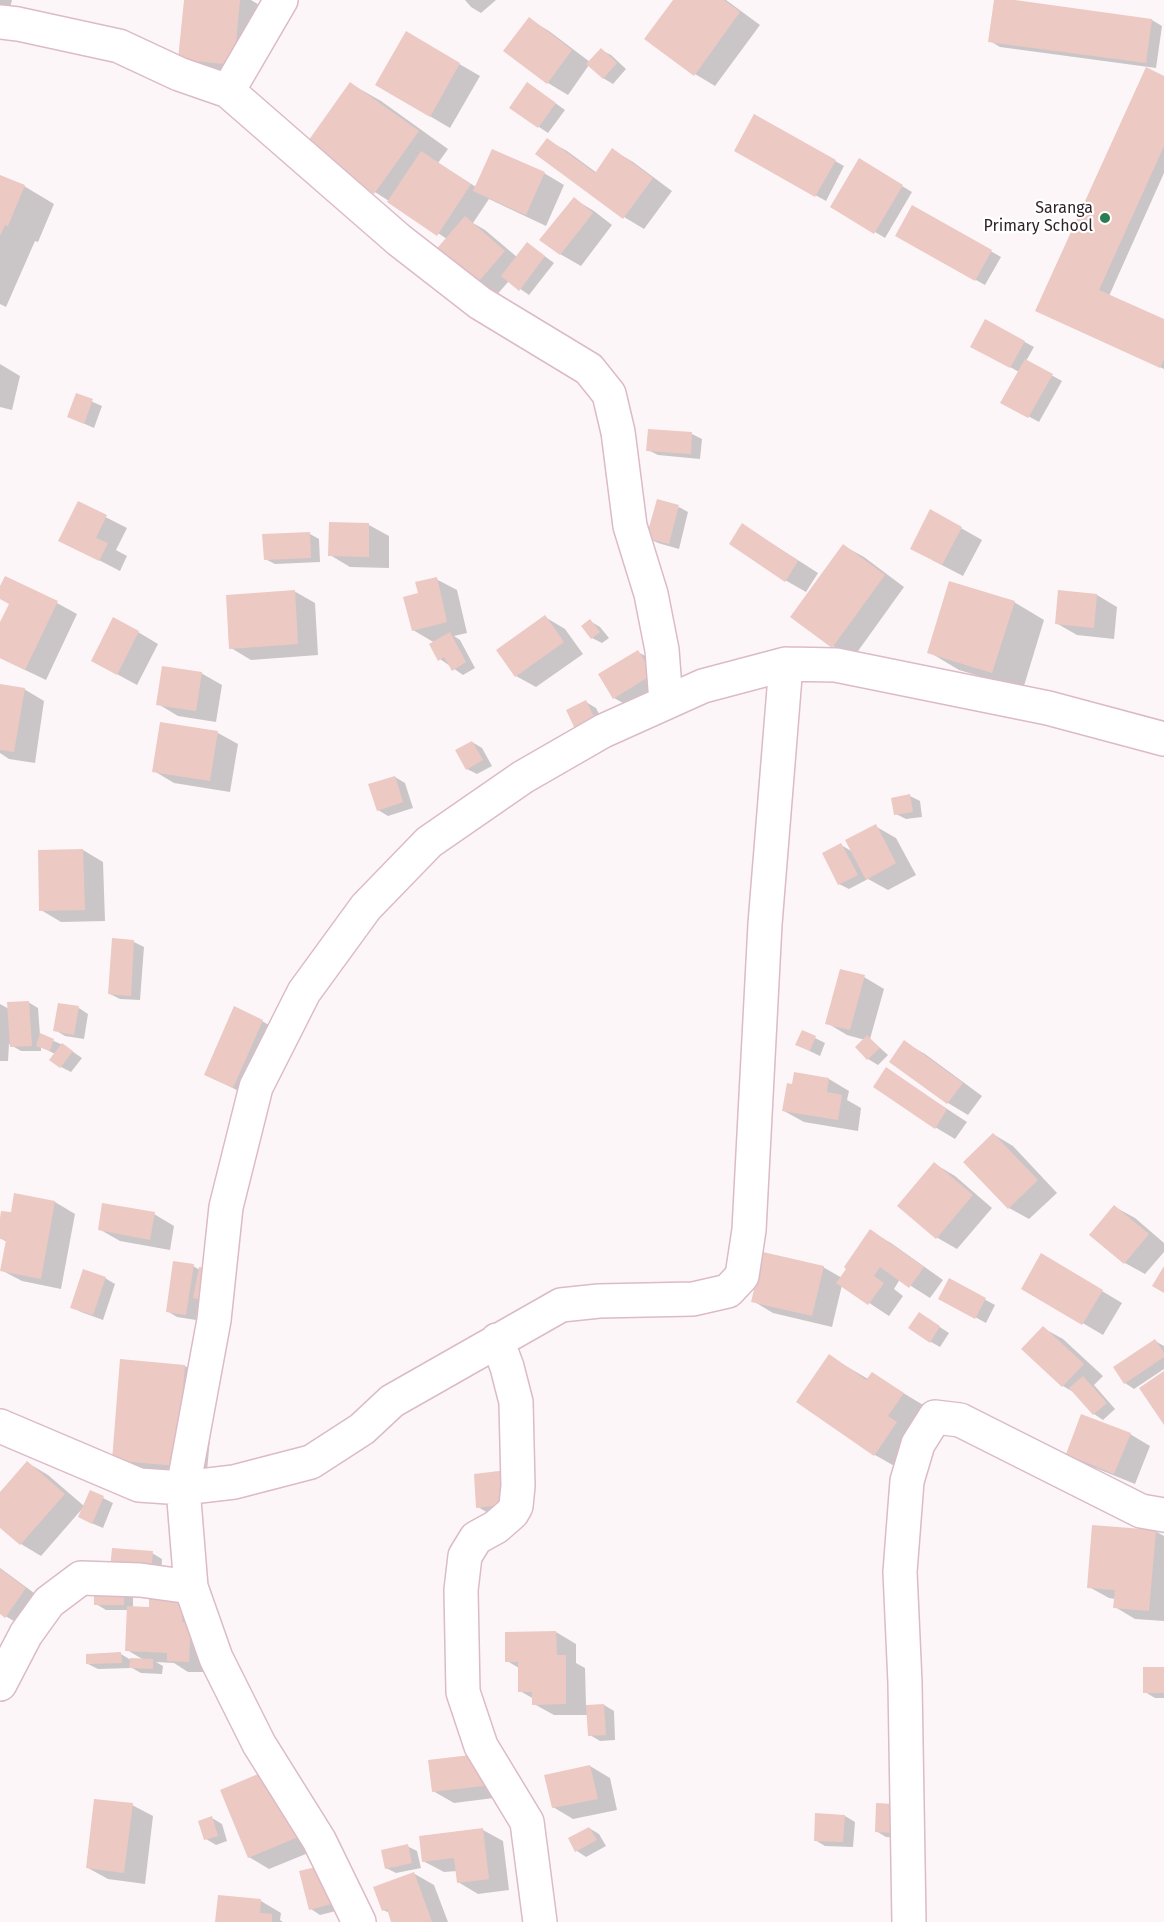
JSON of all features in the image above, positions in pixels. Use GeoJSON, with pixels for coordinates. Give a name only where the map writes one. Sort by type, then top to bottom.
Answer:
{"type":"FeatureCollection","features":[{"type":"Feature","properties":{"kind":"street"},"geometry":{"type":"LineString","coordinates":[[228,91],[281,0]]}},
{"type":"Feature","properties":{"kind":"street"},"geometry":{"type":"LineString","coordinates":[[0,22],[119,46],[179,75],[228,91],[399,240],[480,303],[589,369],[609,394],[618,432],[630,526],[651,594],[663,650],[666,702]]}},
{"type":"Feature","properties":{"kind":"street"},"geometry":{"type":"LineString","coordinates":[[0,1426],[139,1485],[183,1488],[234,1482],[311,1462],[362,1429],[392,1401],[561,1305],[599,1301],[693,1299],[728,1291],[742,1276],[749,1230],[765,924],[786,664]]}},
{"type":"Feature","properties":{"kind":"street"},"geometry":{"type":"LineString","coordinates":[[359,1922],[320,1840],[258,1744],[216,1658],[190,1587],[183,1488],[214,1320],[225,1207],[256,1087],[303,992],[366,907],[429,842],[523,777],[603,731],[703,686],[786,664],[836,665],[1048,708],[1164,739]]}},
{"type":"Feature","properties":{"kind":"street"},"geometry":{"type":"LineString","coordinates":[[497,1340],[516,1402],[518,1486],[516,1506],[512,1513],[496,1527],[476,1538],[465,1556],[461,1590],[463,1692],[481,1746],[527,1822],[540,1922]]}},
{"type":"Feature","properties":{"kind":"street"},"geometry":{"type":"LineString","coordinates":[[909,1922],[905,1683],[900,1572],[907,1481],[918,1444],[929,1426],[935,1417],[960,1420],[1141,1511],[1164,1515]]}},
{"type":"Feature","properties":{"kind":"street"},"geometry":{"type":"LineString","coordinates":[[0,1684],[26,1634],[49,1602],[81,1578],[141,1580],[190,1587]]}},
{"type":"Feature","properties":{"kind":"building"},"geometry":{"type":"Polygon","coordinates":[[[184,0],[240,0],[234,65],[178,59],[184,0]]]}},
{"type":"Feature","properties":{"kind":"building"},"geometry":{"type":"Polygon","coordinates":[[[673,0],[724,0],[740,12],[694,76],[644,39],[673,0]]]}},
{"type":"Feature","properties":{"kind":"building"},"geometry":{"type":"Polygon","coordinates":[[[994,0],[1015,0],[1152,19],[1146,63],[988,42],[994,0]]]}},
{"type":"Feature","properties":{"kind":"building"},"geometry":{"type":"Polygon","coordinates":[[[529,17],[572,50],[547,84],[503,51],[529,17]]]}},
{"type":"Feature","properties":{"kind":"building"},"geometry":{"type":"Polygon","coordinates":[[[406,31],[460,63],[430,117],[375,85],[406,31]]]}},
{"type":"Feature","properties":{"kind":"building"},"geometry":{"type":"Polygon","coordinates":[[[601,48],[617,63],[603,79],[586,64],[601,48]]]}},
{"type":"Feature","properties":{"kind":"building","name":"Saranga Primary School"},"geometry":{"type":"Polygon","coordinates":[[[1146,67],[1164,76],[1164,146],[1099,290],[1164,319],[1164,359],[1160,368],[1035,311],[1146,67]]]}},
{"type":"Feature","properties":{"kind":"building"},"geometry":{"type":"Polygon","coordinates":[[[350,82],[419,131],[374,194],[306,144],[350,82]]]}},
{"type":"Feature","properties":{"kind":"building"},"geometry":{"type":"Polygon","coordinates":[[[527,82],[556,103],[538,128],[509,108],[527,82]]]}},
{"type":"Feature","properties":{"kind":"building"},"geometry":{"type":"Polygon","coordinates":[[[754,114],[836,160],[815,197],[734,151],[754,114]]]}},
{"type":"Feature","properties":{"kind":"building"},"geometry":{"type":"Polygon","coordinates":[[[547,138],[595,173],[612,148],[653,178],[623,219],[535,154],[547,138]]]}},
{"type":"Feature","properties":{"kind":"building"},"geometry":{"type":"Polygon","coordinates":[[[492,149],[545,172],[526,215],[473,191],[492,149]]]}},
{"type":"Feature","properties":{"kind":"building"},"geometry":{"type":"Polygon","coordinates":[[[421,151],[471,184],[437,236],[387,202],[421,151]]]}},
{"type":"Feature","properties":{"kind":"building"},"geometry":{"type":"Polygon","coordinates":[[[859,158],[903,185],[874,234],[830,207],[859,158]]]}},
{"type":"Feature","properties":{"kind":"building"},"geometry":{"type":"Polygon","coordinates":[[[0,175],[25,185],[8,226],[5,225],[0,236],[0,175]]]}},
{"type":"Feature","properties":{"kind":"building"},"geometry":{"type":"Polygon","coordinates":[[[574,197],[593,213],[560,255],[539,240],[574,197]]]}},
{"type":"Feature","properties":{"kind":"building","name":"Saranga Primary School"},"geometry":{"type":"Polygon","coordinates":[[[912,205],[992,250],[975,281],[895,236],[912,205]]]}},
{"type":"Feature","properties":{"kind":"building"},"geometry":{"type":"Polygon","coordinates":[[[465,216],[505,251],[473,288],[433,253],[465,216]]]}},
{"type":"Feature","properties":{"kind":"building"},"geometry":{"type":"Polygon","coordinates":[[[527,242],[545,256],[519,291],[501,276],[527,242]]]}},
{"type":"Feature","properties":{"kind":"building"},"geometry":{"type":"Polygon","coordinates":[[[985,319],[1025,341],[1010,368],[970,347],[985,319]]]}},
{"type":"Feature","properties":{"kind":"building"},"geometry":{"type":"Polygon","coordinates":[[[1025,359],[1053,374],[1028,418],[1000,403],[1025,359]]]}},
{"type":"Feature","properties":{"kind":"building"},"geometry":{"type":"Polygon","coordinates":[[[76,393],[93,399],[84,424],[67,417],[76,393]]]}},
{"type":"Feature","properties":{"kind":"building"},"geometry":{"type":"Polygon","coordinates":[[[648,429],[692,432],[691,454],[646,451],[648,429]]]}},
{"type":"Feature","properties":{"kind":"building"},"geometry":{"type":"Polygon","coordinates":[[[657,499],[679,505],[669,544],[646,538],[657,499]]]}},
{"type":"Feature","properties":{"kind":"building"},"geometry":{"type":"Polygon","coordinates":[[[78,501],[107,515],[96,538],[108,543],[99,561],[58,541],[78,501]]]}},
{"type":"Feature","properties":{"kind":"building"},"geometry":{"type":"Polygon","coordinates":[[[930,509],[962,527],[942,565],[910,549],[930,509]]]}},
{"type":"Feature","properties":{"kind":"building"},"geometry":{"type":"Polygon","coordinates":[[[329,522],[369,523],[369,557],[328,556],[329,522]]]}},
{"type":"Feature","properties":{"kind":"building"},"geometry":{"type":"Polygon","coordinates":[[[742,523],[798,561],[785,582],[729,544],[742,523]]]}},
{"type":"Feature","properties":{"kind":"building"},"geometry":{"type":"Polygon","coordinates":[[[310,532],[311,558],[264,560],[262,534],[310,532]]]}},
{"type":"Feature","properties":{"kind":"building"},"geometry":{"type":"Polygon","coordinates":[[[843,544],[885,575],[832,648],[790,617],[843,544]]]}},
{"type":"Feature","properties":{"kind":"building"},"geometry":{"type":"Polygon","coordinates":[[[5,576],[58,601],[25,670],[0,658],[0,622],[9,604],[0,599],[0,586],[5,576]]]}},
{"type":"Feature","properties":{"kind":"building"},"geometry":{"type":"Polygon","coordinates":[[[437,577],[447,622],[412,631],[403,597],[418,593],[415,582],[437,577]]]}},
{"type":"Feature","properties":{"kind":"building"},"geometry":{"type":"Polygon","coordinates":[[[949,581],[1015,601],[992,673],[927,653],[949,581]]]}},
{"type":"Feature","properties":{"kind":"building"},"geometry":{"type":"Polygon","coordinates":[[[295,590],[298,644],[229,649],[226,595],[295,590]]]}},
{"type":"Feature","properties":{"kind":"building"},"geometry":{"type":"Polygon","coordinates":[[[1058,590],[1097,594],[1094,628],[1055,624],[1058,590]]]}},
{"type":"Feature","properties":{"kind":"building"},"geometry":{"type":"Polygon","coordinates":[[[545,615],[564,642],[515,677],[496,650],[545,615]]]}},
{"type":"Feature","properties":{"kind":"building"},"geometry":{"type":"Polygon","coordinates":[[[113,617],[139,631],[117,675],[91,661],[113,617]]]}},
{"type":"Feature","properties":{"kind":"building"},"geometry":{"type":"Polygon","coordinates":[[[590,619],[600,632],[591,639],[581,626],[590,619]]]}},
{"type":"Feature","properties":{"kind":"building"},"geometry":{"type":"Polygon","coordinates":[[[450,632],[466,662],[452,671],[444,657],[438,661],[429,644],[450,632]]]}},
{"type":"Feature","properties":{"kind":"building"},"geometry":{"type":"Polygon","coordinates":[[[638,650],[653,674],[613,699],[598,674],[638,650]]]}},
{"type":"Feature","properties":{"kind":"building"},"geometry":{"type":"Polygon","coordinates":[[[162,666],[202,672],[196,711],[156,705],[162,666]]]}},
{"type":"Feature","properties":{"kind":"building"},"geometry":{"type":"Polygon","coordinates":[[[0,684],[25,688],[14,752],[0,750],[0,684]]]}},
{"type":"Feature","properties":{"kind":"building"},"geometry":{"type":"Polygon","coordinates":[[[586,700],[595,719],[575,729],[566,710],[586,700]]]}},
{"type":"Feature","properties":{"kind":"building"},"geometry":{"type":"Polygon","coordinates":[[[160,722],[218,731],[210,781],[152,772],[160,722]]]}},
{"type":"Feature","properties":{"kind":"building"},"geometry":{"type":"Polygon","coordinates":[[[472,741],[483,760],[466,770],[455,750],[472,741]]]}},
{"type":"Feature","properties":{"kind":"building"},"geometry":{"type":"Polygon","coordinates":[[[395,776],[403,802],[377,811],[368,784],[395,776]]]}},
{"type":"Feature","properties":{"kind":"building"},"geometry":{"type":"Polygon","coordinates":[[[910,794],[913,812],[894,815],[891,798],[910,794]]]}},
{"type":"Feature","properties":{"kind":"building"},"geometry":{"type":"Polygon","coordinates":[[[876,824],[896,863],[866,880],[845,840],[876,824]]]}},
{"type":"Feature","properties":{"kind":"building"},"geometry":{"type":"Polygon","coordinates":[[[841,843],[858,875],[838,885],[822,853],[841,843]]]}},
{"type":"Feature","properties":{"kind":"building"},"geometry":{"type":"Polygon","coordinates":[[[83,849],[85,910],[39,911],[38,850],[83,849]]]}},
{"type":"Feature","properties":{"kind":"building"},"geometry":{"type":"Polygon","coordinates":[[[112,938],[134,940],[131,996],[108,994],[112,938]]]}},
{"type":"Feature","properties":{"kind":"building"},"geometry":{"type":"Polygon","coordinates":[[[840,969],[865,975],[850,1030],[825,1024],[840,969]]]}},
{"type":"Feature","properties":{"kind":"building"},"geometry":{"type":"Polygon","coordinates":[[[29,1001],[32,1046],[10,1047],[7,1002],[29,1001]]]}},
{"type":"Feature","properties":{"kind":"building"},"geometry":{"type":"Polygon","coordinates":[[[58,1003],[79,1006],[74,1035],[53,1031],[58,1003]]]}},
{"type":"Feature","properties":{"kind":"building"},"geometry":{"type":"Polygon","coordinates":[[[234,1006],[263,1020],[233,1088],[204,1075],[234,1006]]]}},
{"type":"Feature","properties":{"kind":"building"},"geometry":{"type":"Polygon","coordinates":[[[802,1030],[816,1036],[810,1051],[795,1045],[802,1030]]]}},
{"type":"Feature","properties":{"kind":"building"},"geometry":{"type":"Polygon","coordinates":[[[40,1033],[54,1039],[50,1051],[36,1046],[40,1033]]]}},
{"type":"Feature","properties":{"kind":"building"},"geometry":{"type":"Polygon","coordinates":[[[867,1035],[880,1048],[867,1060],[855,1047],[867,1035]]]}},
{"type":"Feature","properties":{"kind":"building"},"geometry":{"type":"Polygon","coordinates":[[[904,1040],[963,1083],[947,1104],[889,1062],[904,1040]]]}},
{"type":"Feature","properties":{"kind":"building"},"geometry":{"type":"Polygon","coordinates":[[[62,1043],[73,1051],[60,1068],[49,1060],[62,1043]]]}},
{"type":"Feature","properties":{"kind":"building"},"geometry":{"type":"Polygon","coordinates":[[[886,1067],[947,1109],[935,1129],[873,1087],[886,1067]]]}},
{"type":"Feature","properties":{"kind":"building"},"geometry":{"type":"Polygon","coordinates":[[[794,1072],[829,1078],[827,1092],[842,1095],[838,1120],[782,1111],[787,1083],[792,1084],[794,1072]]]}},
{"type":"Feature","properties":{"kind":"building"},"geometry":{"type":"Polygon","coordinates":[[[993,1133],[1038,1180],[1008,1209],[963,1162],[993,1133]]]}},
{"type":"Feature","properties":{"kind":"building"},"geometry":{"type":"Polygon","coordinates":[[[934,1162],[973,1195],[936,1239],[897,1206],[934,1162]]]}},
{"type":"Feature","properties":{"kind":"building"},"geometry":{"type":"Polygon","coordinates":[[[14,1193],[55,1201],[41,1279],[0,1271],[6,1240],[0,1239],[1,1211],[11,1212],[14,1193]]]}},
{"type":"Feature","properties":{"kind":"building"},"geometry":{"type":"Polygon","coordinates":[[[102,1203],[155,1212],[150,1240],[98,1230],[102,1203]]]}},
{"type":"Feature","properties":{"kind":"building"},"geometry":{"type":"Polygon","coordinates":[[[1114,1205],[1149,1234],[1124,1264],[1089,1235],[1114,1205]]]}},
{"type":"Feature","properties":{"kind":"building"},"geometry":{"type":"Polygon","coordinates":[[[870,1229],[924,1267],[909,1288],[880,1267],[874,1276],[884,1283],[868,1305],[836,1283],[870,1229]]]}},
{"type":"Feature","properties":{"kind":"building"},"geometry":{"type":"Polygon","coordinates":[[[763,1252],[824,1266],[812,1316],[751,1302],[763,1252]]]}},
{"type":"Feature","properties":{"kind":"building"},"geometry":{"type":"Polygon","coordinates":[[[1041,1253],[1103,1290],[1082,1325],[1021,1289],[1041,1253]]]}},
{"type":"Feature","properties":{"kind":"building"},"geometry":{"type":"Polygon","coordinates":[[[173,1261],[194,1264],[186,1315],[166,1312],[173,1261]]]}},
{"type":"Feature","properties":{"kind":"building"},"geometry":{"type":"Polygon","coordinates":[[[1164,1266],[1164,1293],[1152,1286],[1164,1266]]]}},
{"type":"Feature","properties":{"kind":"building"},"geometry":{"type":"Polygon","coordinates":[[[199,1267],[216,1270],[210,1301],[193,1298],[199,1267]]]}},
{"type":"Feature","properties":{"kind":"building"},"geometry":{"type":"Polygon","coordinates":[[[83,1269],[106,1277],[93,1315],[70,1308],[83,1269]]]}},
{"type":"Feature","properties":{"kind":"building"},"geometry":{"type":"Polygon","coordinates":[[[949,1278],[986,1298],[975,1319],[938,1299],[949,1278]]]}},
{"type":"Feature","properties":{"kind":"building"},"geometry":{"type":"Polygon","coordinates":[[[919,1312],[940,1326],[930,1343],[908,1328],[919,1312]]]}},
{"type":"Feature","properties":{"kind":"building"},"geometry":{"type":"Polygon","coordinates":[[[1043,1326],[1084,1364],[1062,1387],[1021,1349],[1043,1326]]]}},
{"type":"Feature","properties":{"kind":"building"},"geometry":{"type":"Polygon","coordinates":[[[1155,1339],[1164,1357],[1124,1384],[1113,1367],[1155,1339]]]}},
{"type":"Feature","properties":{"kind":"building"},"geometry":{"type":"Polygon","coordinates":[[[829,1354],[866,1380],[872,1372],[904,1393],[888,1416],[897,1422],[874,1456],[796,1402],[829,1354]]]}},
{"type":"Feature","properties":{"kind":"building"},"geometry":{"type":"Polygon","coordinates":[[[120,1359],[185,1365],[176,1466],[112,1460],[120,1359]]]}},
{"type":"Feature","properties":{"kind":"building"},"geometry":{"type":"Polygon","coordinates":[[[1164,1371],[1164,1425],[1139,1388],[1164,1371]]]}},
{"type":"Feature","properties":{"kind":"building"},"geometry":{"type":"Polygon","coordinates":[[[1083,1376],[1107,1403],[1093,1415],[1069,1388],[1083,1376]]]}},
{"type":"Feature","properties":{"kind":"building"},"geometry":{"type":"Polygon","coordinates":[[[1081,1414],[1131,1433],[1114,1474],[1066,1454],[1081,1414]]]}},
{"type":"Feature","properties":{"kind":"building"},"geometry":{"type":"Polygon","coordinates":[[[27,1461],[65,1494],[20,1545],[0,1528],[0,1492],[27,1461]]]}},
{"type":"Feature","properties":{"kind":"building"},"geometry":{"type":"Polygon","coordinates":[[[507,1470],[509,1504],[476,1508],[474,1474],[507,1470]]]}},
{"type":"Feature","properties":{"kind":"building"},"geometry":{"type":"Polygon","coordinates":[[[90,1490],[104,1496],[92,1524],[78,1517],[90,1490]]]}},
{"type":"Feature","properties":{"kind":"building"},"geometry":{"type":"Polygon","coordinates":[[[1092,1525],[1156,1530],[1149,1611],[1113,1608],[1115,1590],[1087,1588],[1092,1525]]]}},
{"type":"Feature","properties":{"kind":"building"},"geometry":{"type":"Polygon","coordinates":[[[112,1548],[153,1551],[151,1572],[110,1569],[112,1548]]]}},
{"type":"Feature","properties":{"kind":"building"},"geometry":{"type":"Polygon","coordinates":[[[0,1569],[26,1588],[5,1618],[0,1614],[0,1569]]]}},
{"type":"Feature","properties":{"kind":"building"},"geometry":{"type":"Polygon","coordinates":[[[94,1585],[124,1585],[124,1605],[94,1605],[94,1585]]]}},
{"type":"Feature","properties":{"kind":"building"},"geometry":{"type":"Polygon","coordinates":[[[149,1595],[183,1597],[182,1622],[191,1622],[189,1662],[167,1661],[167,1653],[125,1651],[127,1606],[149,1607],[149,1595]]]}},
{"type":"Feature","properties":{"kind":"building"},"geometry":{"type":"Polygon","coordinates":[[[556,1631],[557,1655],[566,1655],[566,1704],[532,1705],[532,1692],[518,1692],[518,1662],[505,1662],[505,1632],[556,1631]]]}},
{"type":"Feature","properties":{"kind":"building"},"geometry":{"type":"Polygon","coordinates":[[[121,1652],[122,1663],[86,1664],[86,1654],[121,1652]]]}},
{"type":"Feature","properties":{"kind":"building"},"geometry":{"type":"Polygon","coordinates":[[[130,1658],[153,1659],[153,1669],[129,1668],[130,1658]]]}},
{"type":"Feature","properties":{"kind":"building"},"geometry":{"type":"Polygon","coordinates":[[[1143,1667],[1164,1667],[1164,1693],[1143,1693],[1143,1667]]]}},
{"type":"Feature","properties":{"kind":"building"},"geometry":{"type":"Polygon","coordinates":[[[604,1704],[606,1735],[588,1736],[586,1705],[604,1704]]]}},
{"type":"Feature","properties":{"kind":"building"},"geometry":{"type":"Polygon","coordinates":[[[487,1753],[491,1785],[432,1792],[428,1760],[487,1753]]]}},
{"type":"Feature","properties":{"kind":"building"},"geometry":{"type":"Polygon","coordinates":[[[590,1765],[598,1799],[552,1808],[544,1775],[590,1765]]]}},
{"type":"Feature","properties":{"kind":"building"},"geometry":{"type":"Polygon","coordinates":[[[270,1769],[298,1837],[248,1858],[220,1790],[270,1769]]]}},
{"type":"Feature","properties":{"kind":"building"},"geometry":{"type":"Polygon","coordinates":[[[94,1799],[133,1803],[124,1873],[86,1868],[94,1799]]]}},
{"type":"Feature","properties":{"kind":"building"},"geometry":{"type":"Polygon","coordinates":[[[876,1803],[895,1804],[893,1833],[875,1832],[876,1803]]]}},
{"type":"Feature","properties":{"kind":"building"},"geometry":{"type":"Polygon","coordinates":[[[815,1813],[845,1815],[843,1842],[814,1841],[815,1813]]]}},
{"type":"Feature","properties":{"kind":"building"},"geometry":{"type":"Polygon","coordinates":[[[212,1816],[218,1836],[204,1840],[198,1821],[212,1816]]]}},
{"type":"Feature","properties":{"kind":"building"},"geometry":{"type":"Polygon","coordinates":[[[589,1827],[597,1840],[575,1852],[568,1838],[589,1827]]]}},
{"type":"Feature","properties":{"kind":"building"},"geometry":{"type":"Polygon","coordinates":[[[483,1828],[489,1879],[457,1883],[454,1858],[422,1862],[419,1836],[483,1828]]]}},
{"type":"Feature","properties":{"kind":"building"},"geometry":{"type":"Polygon","coordinates":[[[408,1844],[412,1863],[385,1869],[381,1850],[408,1844]]]}},
{"type":"Feature","properties":{"kind":"building"},"geometry":{"type":"Polygon","coordinates":[[[329,1864],[339,1902],[309,1910],[299,1871],[329,1864]]]}},
{"type":"Feature","properties":{"kind":"building"},"geometry":{"type":"Polygon","coordinates":[[[414,1872],[432,1922],[391,1922],[387,1909],[382,1911],[373,1887],[414,1872]]]}},
{"type":"Feature","properties":{"kind":"building"},"geometry":{"type":"Polygon","coordinates":[[[218,1895],[261,1899],[260,1913],[272,1914],[272,1922],[215,1922],[218,1895]]]}},
{"type":"Feature","properties":{"kind":"place","name":"Saranga Primary School"},"geometry":{"type":"Point","coordinates":[1105,218]}}]}
